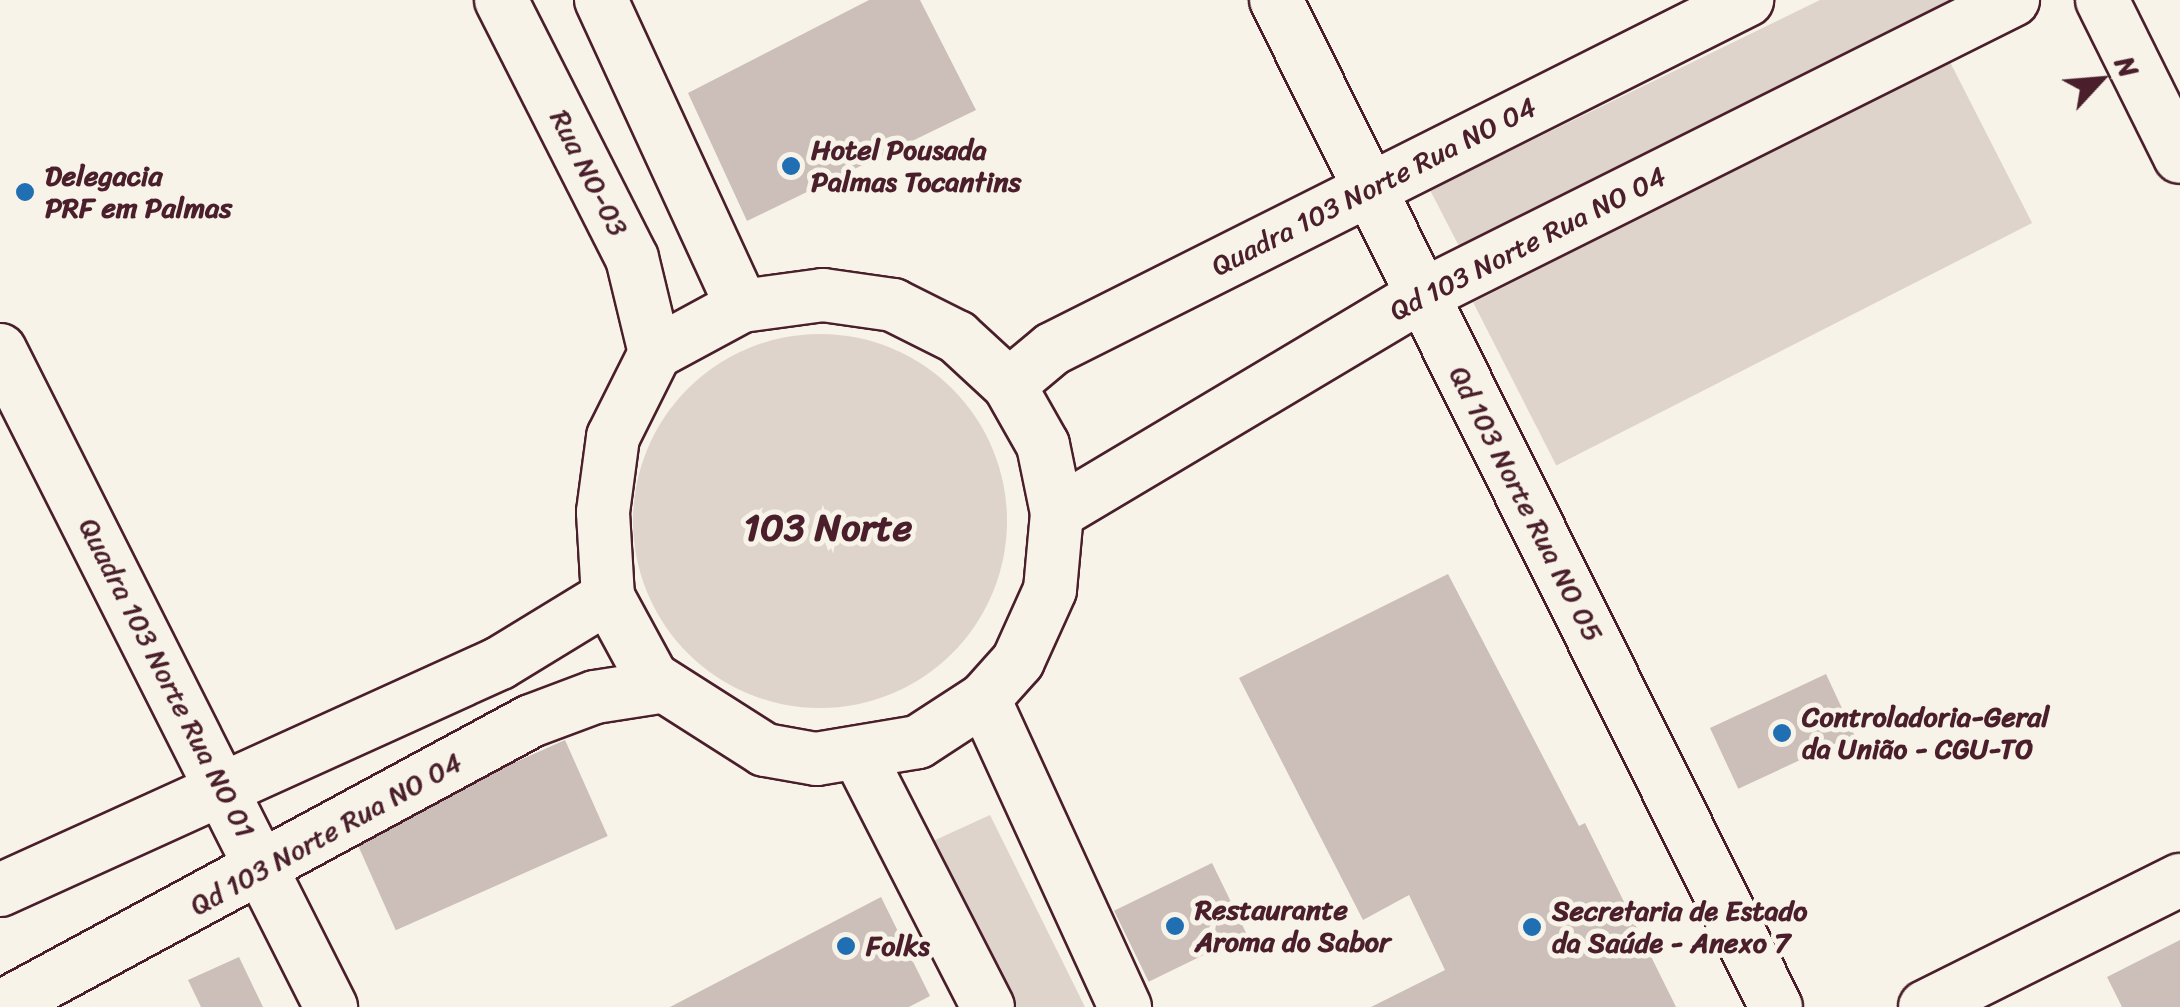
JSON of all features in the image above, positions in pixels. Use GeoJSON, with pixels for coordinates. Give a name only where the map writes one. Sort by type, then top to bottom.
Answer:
{"type":"FeatureCollection","features":[{"type":"Feature","properties":{"kind":"street","name":"Rua NO-03"},"geometry":{"type":"LineString","coordinates":[[501,0],[632,258],[655,353]]}},
{"type":"Feature","properties":{"kind":"street"},"geometry":{"type":"LineString","coordinates":[[601,0],[742,306]]}},
{"type":"Feature","properties":{"kind":"street","name":"Qd 103 Norte Rua NO 05"},"geometry":{"type":"LineString","coordinates":[[1276,0],[1776,1007]]}},
{"type":"Feature","properties":{"kind":"street","name":"Quadra 103 Norte Rua NO 04"},"geometry":{"type":"LineString","coordinates":[[1009,385],[1052,349],[1746,0]]}},
{"type":"Feature","properties":{"kind":"street","name":"Qd 103 Norte Rua NO 04"},"geometry":{"type":"LineString","coordinates":[[1057,514],[1421,296],[2012,0]]}},
{"type":"Feature","properties":{"kind":"street"},"geometry":{"type":"LineString","coordinates":[[2102,0],[2180,158]]}},
{"type":"Feature","properties":{"kind":"street"},"geometry":{"type":"LineString","coordinates":[[824,295],[893,305],[958,337],[1009,385],[1042,446],[1057,514],[1050,590],[1018,660],[984,699],[918,742],[816,760],[765,750],[660,686],[628,643],[608,597],[603,512],[614,437],[655,353],[742,306],[824,295]]}},
{"type":"Feature","properties":{"kind":"street","name":"Quadra 103 Norte Rua NO 01"},"geometry":{"type":"LineString","coordinates":[[0,350],[331,1007]]}},
{"type":"Feature","properties":{"kind":"street"},"geometry":{"type":"LineString","coordinates":[[0,890],[500,664],[608,597]]}},
{"type":"Feature","properties":{"kind":"street","name":"Qd 103 Norte Rua NO 04"},"geometry":{"type":"LineString","coordinates":[[1,1007],[532,722],[595,697],[660,686]]}},
{"type":"Feature","properties":{"kind":"street"},"geometry":{"type":"LineString","coordinates":[[984,699],[1124,1007]]}},
{"type":"Feature","properties":{"kind":"street"},"geometry":{"type":"LineString","coordinates":[[859,755],[988,1007]]}},
{"type":"Feature","properties":{"kind":"street"},"geometry":{"type":"LineString","coordinates":[[1925,1007],[2180,880]]}},
{"type":"Feature","properties":{"kind":"shaded area"},"geometry":{"type":"Polygon","coordinates":[[[1820,0],[1955,0],[1461,250],[1430,190],[1820,0]]]}},
{"type":"Feature","properties":{"kind":"shaded area"},"geometry":{"type":"Polygon","coordinates":[[[1949,60],[2032,223],[1556,465],[1473,302],[1949,60]]]}},
{"type":"Feature","properties":{"kind":"shaded area"},"geometry":{"type":"Polygon","coordinates":[[[820,334],[857,337],[892,348],[939,376],[965,402],[993,449],[1004,484],[1004,558],[993,593],[965,640],[939,666],[892,694],[857,705],[820,708],[783,705],[748,694],[701,666],[675,640],[647,593],[636,558],[633,521],[636,484],[647,449],[675,402],[701,376],[748,348],[783,337],[820,334]]]}},
{"type":"Feature","properties":{"kind":"shaded area"},"geometry":{"type":"Polygon","coordinates":[[[990,815],[1085,1007],[1012,1007],[931,842],[990,815]]]}},
{"type":"Feature","properties":{"kind":"building","name":"Hotel Pousada Palmas Tocantins"},"geometry":{"type":"Polygon","coordinates":[[[869,0],[920,0],[976,110],[747,221],[688,93],[869,0]]]}},
{"type":"Feature","properties":{"kind":"building"},"geometry":{"type":"Polygon","coordinates":[[[1448,574],[1579,826],[1585,823],[1676,1007],[1371,1007],[1445,970],[1409,895],[1363,920],[1239,678],[1448,574]]]}},
{"type":"Feature","properties":{"kind":"building","name":"Controladoria-Geral da União - CGU-TO"},"geometry":{"type":"Polygon","coordinates":[[[1826,674],[1854,735],[1738,789],[1710,728],[1826,674]]]}},
{"type":"Feature","properties":{"kind":"building"},"geometry":{"type":"Polygon","coordinates":[[[565,740],[608,836],[396,930],[353,834],[565,740]]]}},
{"type":"Feature","properties":{"kind":"building","name":"Restaurante Aroma do Sabor"},"geometry":{"type":"Polygon","coordinates":[[[1212,863],[1247,934],[1149,982],[1114,911],[1212,863]]]}},
{"type":"Feature","properties":{"kind":"building","name":"Folks"},"geometry":{"type":"Polygon","coordinates":[[[881,897],[930,996],[909,1007],[670,1007],[881,897]]]}},
{"type":"Feature","properties":{"kind":"building"},"geometry":{"type":"Polygon","coordinates":[[[2180,940],[2180,1007],[2122,1007],[2107,977],[2180,940]]]}},
{"type":"Feature","properties":{"kind":"building"},"geometry":{"type":"Polygon","coordinates":[[[239,957],[263,1007],[201,1007],[188,980],[239,957]]]}},
{"type":"Feature","properties":{"kind":"place","name":"Hotel Pousada Palmas Tocantins"},"geometry":{"type":"Point","coordinates":[791,166]}},
{"type":"Feature","properties":{"kind":"place","name":"Delegacia PRF em Palmas"},"geometry":{"type":"Point","coordinates":[25,192]}},
{"type":"Feature","properties":{"kind":"place","name":"Controladoria-Geral da União - CGU-TO"},"geometry":{"type":"Point","coordinates":[1782,733]}},
{"type":"Feature","properties":{"kind":"place","name":"Restaurante Aroma do Sabor"},"geometry":{"type":"Point","coordinates":[1175,926]}},
{"type":"Feature","properties":{"kind":"place","name":"Secretaria de Estado da Saúde - Anexo 7"},"geometry":{"type":"Point","coordinates":[1532,927]}},
{"type":"Feature","properties":{"kind":"place","name":"Folks"},"geometry":{"type":"Point","coordinates":[846,946]}},
{"type":"Feature","properties":{"kind":"district","name":"103 Norte"},"geometry":{"type":"Point","coordinates":[828,528]}}]}
